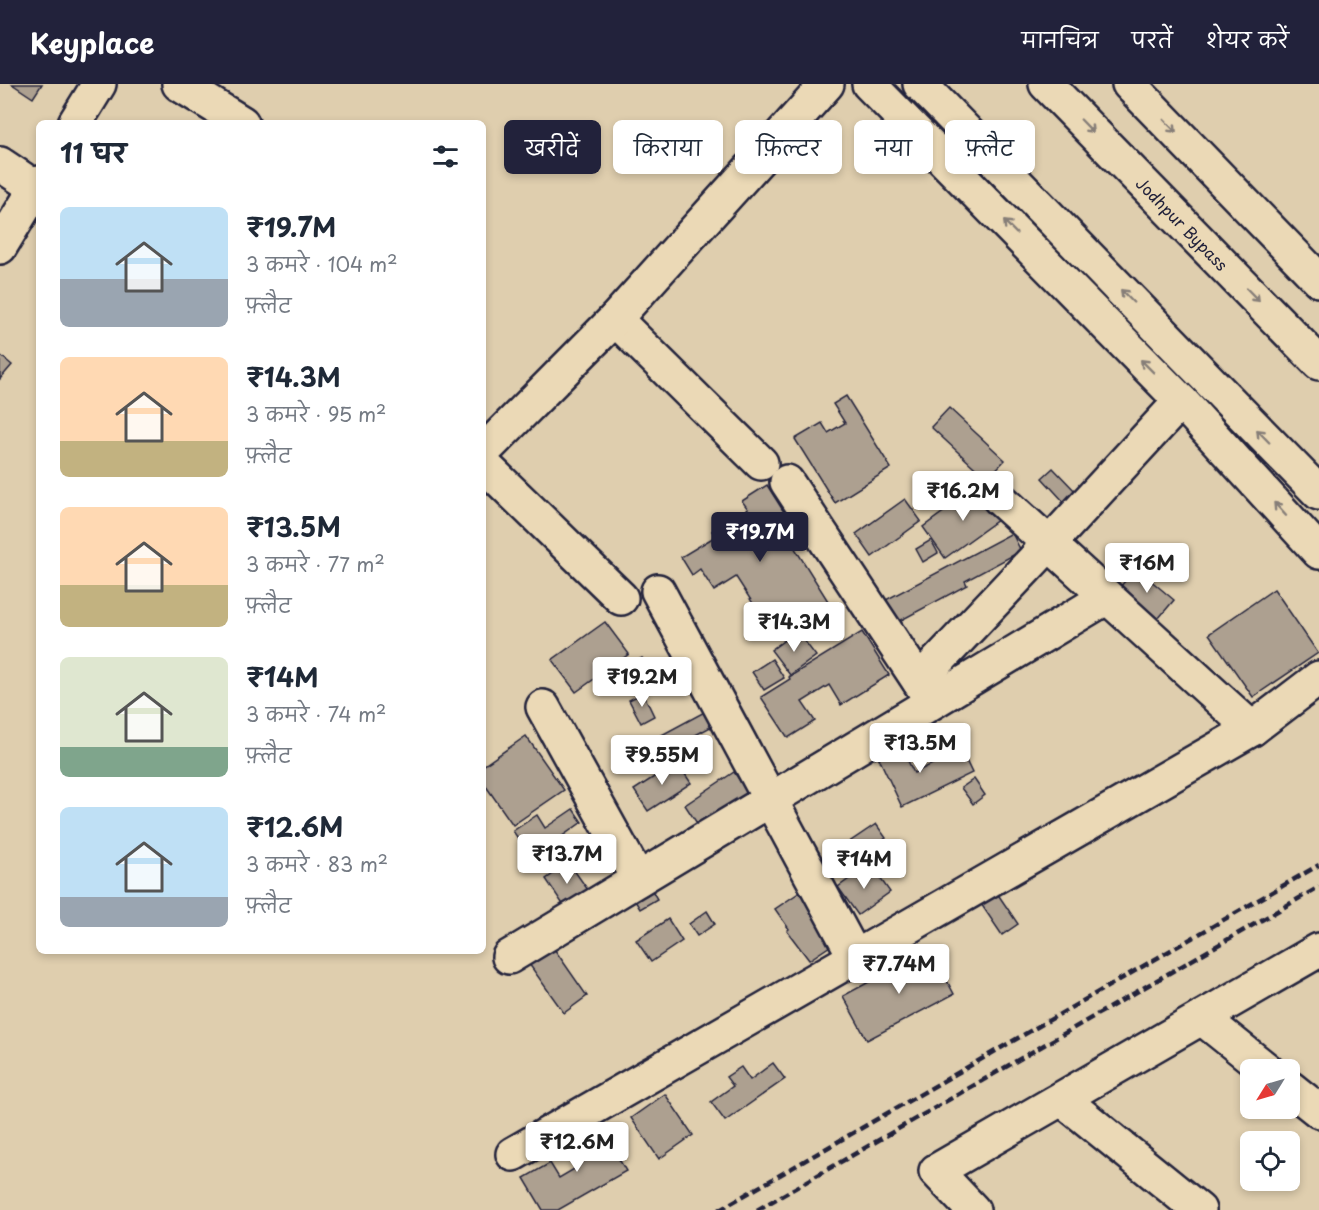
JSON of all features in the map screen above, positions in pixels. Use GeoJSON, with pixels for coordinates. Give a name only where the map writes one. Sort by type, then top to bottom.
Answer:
{"type":"FeatureCollection","features":[{"type":"Feature","properties":{"kind":"main road"},"geometry":{"type":"LineString","coordinates":[[77,120],[99,84]]}},
{"type":"Feature","properties":{"kind":"main road"},"geometry":{"type":"LineString","coordinates":[[179,84],[237,120]]}},
{"type":"Feature","properties":{"kind":"main road"},"geometry":{"type":"LineString","coordinates":[[486,449],[615,319],[826,84]]}},
{"type":"Feature","properties":{"kind":"main road"},"geometry":{"type":"LineString","coordinates":[[869,84],[1180,400],[1319,552]]}},
{"type":"Feature","properties":{"kind":"main road"},"geometry":{"type":"LineString","coordinates":[[920,84],[1319,493]]}},
{"type":"Feature","properties":{"kind":"main road","name":"Jodhpur Bypass"},"geometry":{"type":"LineString","coordinates":[[1046,84],[1319,363]]}},
{"type":"Feature","properties":{"kind":"main road"},"geometry":{"type":"LineString","coordinates":[[1129,84],[1319,280]]}},
{"type":"Feature","properties":{"kind":"main road"},"geometry":{"type":"LineString","coordinates":[[0,164],[36,186]]}},
{"type":"Feature","properties":{"kind":"main road"},"geometry":{"type":"LineString","coordinates":[[0,247],[36,190]]}},
{"type":"Feature","properties":{"kind":"main road"},"geometry":{"type":"LineString","coordinates":[[615,319],[761,463]]}},
{"type":"Feature","properties":{"kind":"main road"},"geometry":{"type":"LineString","coordinates":[[926,691],[1049,544],[1180,400]]}},
{"type":"Feature","properties":{"kind":"main road"},"geometry":{"type":"LineString","coordinates":[[486,467],[621,598]]}},
{"type":"Feature","properties":{"kind":"main road"},"geometry":{"type":"LineString","coordinates":[[788,482],[926,691]]}},
{"type":"Feature","properties":{"kind":"main road"},"geometry":{"type":"LineString","coordinates":[[999,498],[1252,729]]}},
{"type":"Feature","properties":{"kind":"main road"},"geometry":{"type":"LineString","coordinates":[[658,591],[855,957]]}},
{"type":"Feature","properties":{"kind":"main road"},"geometry":{"type":"LineString","coordinates":[[509,957],[771,800],[926,691],[1107,597]]}},
{"type":"Feature","properties":{"kind":"main road"},"geometry":{"type":"LineString","coordinates":[[513,1154],[1252,729],[1319,678]]}},
{"type":"Feature","properties":{"kind":"main road"},"geometry":{"type":"LineString","coordinates":[[543,707],[638,879]]}},
{"type":"Feature","properties":{"kind":"main road"},"geometry":{"type":"LineString","coordinates":[[973,1210],[936,1171],[1319,950]]}},
{"type":"Feature","properties":{"kind":"main road"},"geometry":{"type":"LineString","coordinates":[[1202,1018],[1253,1059]]}},
{"type":"Feature","properties":{"kind":"main road"},"geometry":{"type":"LineString","coordinates":[[1300,1096],[1319,1111]]}},
{"type":"Feature","properties":{"kind":"main road"},"geometry":{"type":"LineString","coordinates":[[1062,1099],[1199,1210]]}},
{"type":"Feature","properties":{"kind":"building"},"geometry":{"type":"Polygon","coordinates":[[[12,84],[42,84],[33,98],[12,84]]]}},
{"type":"Feature","properties":{"kind":"building"},"geometry":{"type":"Polygon","coordinates":[[[0,355],[12,365],[0,379],[0,355]]]}},
{"type":"Feature","properties":{"kind":"building"},"geometry":{"type":"Polygon","coordinates":[[[846,396],[891,468],[835,503],[795,439],[822,423],[828,433],[845,423],[833,404],[846,396]]]}},
{"type":"Feature","properties":{"kind":"building"},"geometry":{"type":"Polygon","coordinates":[[[949,408],[1005,460],[987,479],[931,427],[949,408]]]}},
{"type":"Feature","properties":{"kind":"building"},"geometry":{"type":"Polygon","coordinates":[[[1053,468],[1076,492],[1065,503],[1042,478],[1053,468]]]}},
{"type":"Feature","properties":{"kind":"building"},"geometry":{"type":"Polygon","coordinates":[[[767,485],[789,520],[781,526],[828,601],[774,636],[736,577],[714,591],[700,569],[692,575],[681,557],[716,536],[712,531],[748,509],[742,501],[767,485]]]}},
{"type":"Feature","properties":{"kind":"building"},"geometry":{"type":"Polygon","coordinates":[[[980,485],[1002,517],[945,558],[923,527],[980,485]]]}},
{"type":"Feature","properties":{"kind":"building"},"geometry":{"type":"Polygon","coordinates":[[[905,499],[921,521],[872,557],[856,534],[905,499]]]}},
{"type":"Feature","properties":{"kind":"building"},"geometry":{"type":"Polygon","coordinates":[[[1012,533],[1021,551],[965,581],[967,585],[894,624],[882,602],[1012,533]]]}},
{"type":"Feature","properties":{"kind":"building"},"geometry":{"type":"Polygon","coordinates":[[[931,540],[938,553],[923,562],[916,549],[931,540]]]}},
{"type":"Feature","properties":{"kind":"building"},"geometry":{"type":"Polygon","coordinates":[[[1136,568],[1174,600],[1158,619],[1120,587],[1136,568]]]}},
{"type":"Feature","properties":{"kind":"building"},"geometry":{"type":"Polygon","coordinates":[[[1274,589],[1318,653],[1253,697],[1209,634],[1274,589]]]}},
{"type":"Feature","properties":{"kind":"building"},"geometry":{"type":"Polygon","coordinates":[[[605,622],[629,654],[576,692],[552,660],[605,622]]]}},
{"type":"Feature","properties":{"kind":"building"},"geometry":{"type":"Polygon","coordinates":[[[797,631],[816,656],[790,675],[771,650],[797,631]]]}},
{"type":"Feature","properties":{"kind":"building"},"geometry":{"type":"Polygon","coordinates":[[[862,632],[889,675],[841,705],[829,685],[802,702],[815,721],[788,738],[761,697],[862,632]]]}},
{"type":"Feature","properties":{"kind":"building"},"geometry":{"type":"Polygon","coordinates":[[[642,658],[652,674],[643,680],[633,663],[642,658]]]}},
{"type":"Feature","properties":{"kind":"building"},"geometry":{"type":"Polygon","coordinates":[[[772,659],[784,678],[764,690],[752,672],[772,659]]]}},
{"type":"Feature","properties":{"kind":"building"},"geometry":{"type":"Polygon","coordinates":[[[643,693],[654,716],[641,723],[629,700],[643,693]]]}},
{"type":"Feature","properties":{"kind":"building"},"geometry":{"type":"Polygon","coordinates":[[[710,709],[718,723],[664,752],[656,738],[710,709]]]}},
{"type":"Feature","properties":{"kind":"building"},"geometry":{"type":"Polygon","coordinates":[[[526,736],[564,790],[513,825],[486,786],[486,764],[526,736]]]}},
{"type":"Feature","properties":{"kind":"building"},"geometry":{"type":"Polygon","coordinates":[[[898,741],[914,773],[961,750],[972,773],[902,807],[876,752],[898,741]]]}},
{"type":"Feature","properties":{"kind":"building"},"geometry":{"type":"Polygon","coordinates":[[[677,762],[691,783],[648,811],[634,790],[677,762]]]}},
{"type":"Feature","properties":{"kind":"building"},"geometry":{"type":"Polygon","coordinates":[[[734,772],[749,794],[700,828],[685,805],[734,772]]]}},
{"type":"Feature","properties":{"kind":"building"},"geometry":{"type":"Polygon","coordinates":[[[974,779],[985,795],[973,804],[961,788],[974,779]]]}},
{"type":"Feature","properties":{"kind":"building"},"geometry":{"type":"Polygon","coordinates":[[[573,809],[582,822],[557,840],[563,849],[537,867],[513,831],[537,815],[545,828],[573,809]]]}},
{"type":"Feature","properties":{"kind":"building"},"geometry":{"type":"Polygon","coordinates":[[[876,824],[886,838],[852,862],[842,847],[876,824]]]}},
{"type":"Feature","properties":{"kind":"building"},"geometry":{"type":"Polygon","coordinates":[[[569,863],[588,890],[564,906],[546,879],[569,863]]]}},
{"type":"Feature","properties":{"kind":"building"},"geometry":{"type":"Polygon","coordinates":[[[870,864],[890,892],[858,915],[838,887],[870,864]]]}},
{"type":"Feature","properties":{"kind":"building"},"geometry":{"type":"Polygon","coordinates":[[[646,880],[657,899],[640,909],[629,891],[646,880]]]}},
{"type":"Feature","properties":{"kind":"building"},"geometry":{"type":"Polygon","coordinates":[[[993,887],[1018,924],[1002,935],[977,898],[993,887]]]}},
{"type":"Feature","properties":{"kind":"building"},"geometry":{"type":"Polygon","coordinates":[[[806,888],[839,940],[809,960],[787,931],[789,929],[775,909],[806,888]]]}},
{"type":"Feature","properties":{"kind":"building"},"geometry":{"type":"Polygon","coordinates":[[[707,911],[715,924],[697,936],[689,924],[707,911]]]}},
{"type":"Feature","properties":{"kind":"building"},"geometry":{"type":"Polygon","coordinates":[[[668,919],[682,941],[651,962],[636,940],[668,919]]]}},
{"type":"Feature","properties":{"kind":"building"},"geometry":{"type":"Polygon","coordinates":[[[548,940],[587,996],[564,1013],[524,957],[548,940]]]}},
{"type":"Feature","properties":{"kind":"building"},"geometry":{"type":"Polygon","coordinates":[[[930,949],[954,994],[867,1040],[843,996],[930,949]]]}},
{"type":"Feature","properties":{"kind":"building"},"geometry":{"type":"Polygon","coordinates":[[[773,1063],[785,1079],[725,1121],[711,1102],[733,1086],[726,1077],[741,1067],[750,1080],[773,1063]]]}},
{"type":"Feature","properties":{"kind":"building"},"geometry":{"type":"Polygon","coordinates":[[[665,1094],[693,1135],[659,1159],[631,1118],[665,1094]]]}},
{"type":"Feature","properties":{"kind":"building"},"geometry":{"type":"Polygon","coordinates":[[[600,1127],[626,1171],[558,1210],[543,1210],[524,1178],[550,1163],[559,1178],[576,1168],[564,1148],[600,1127]]]}},
{"type":"Feature","properties":{"kind":"railway"},"geometry":{"type":"LineString","coordinates":[[719,1210],[1319,865]]}},
{"type":"Feature","properties":{"kind":"railway"},"geometry":{"type":"LineString","coordinates":[[757,1210],[1319,887]]}}]}
